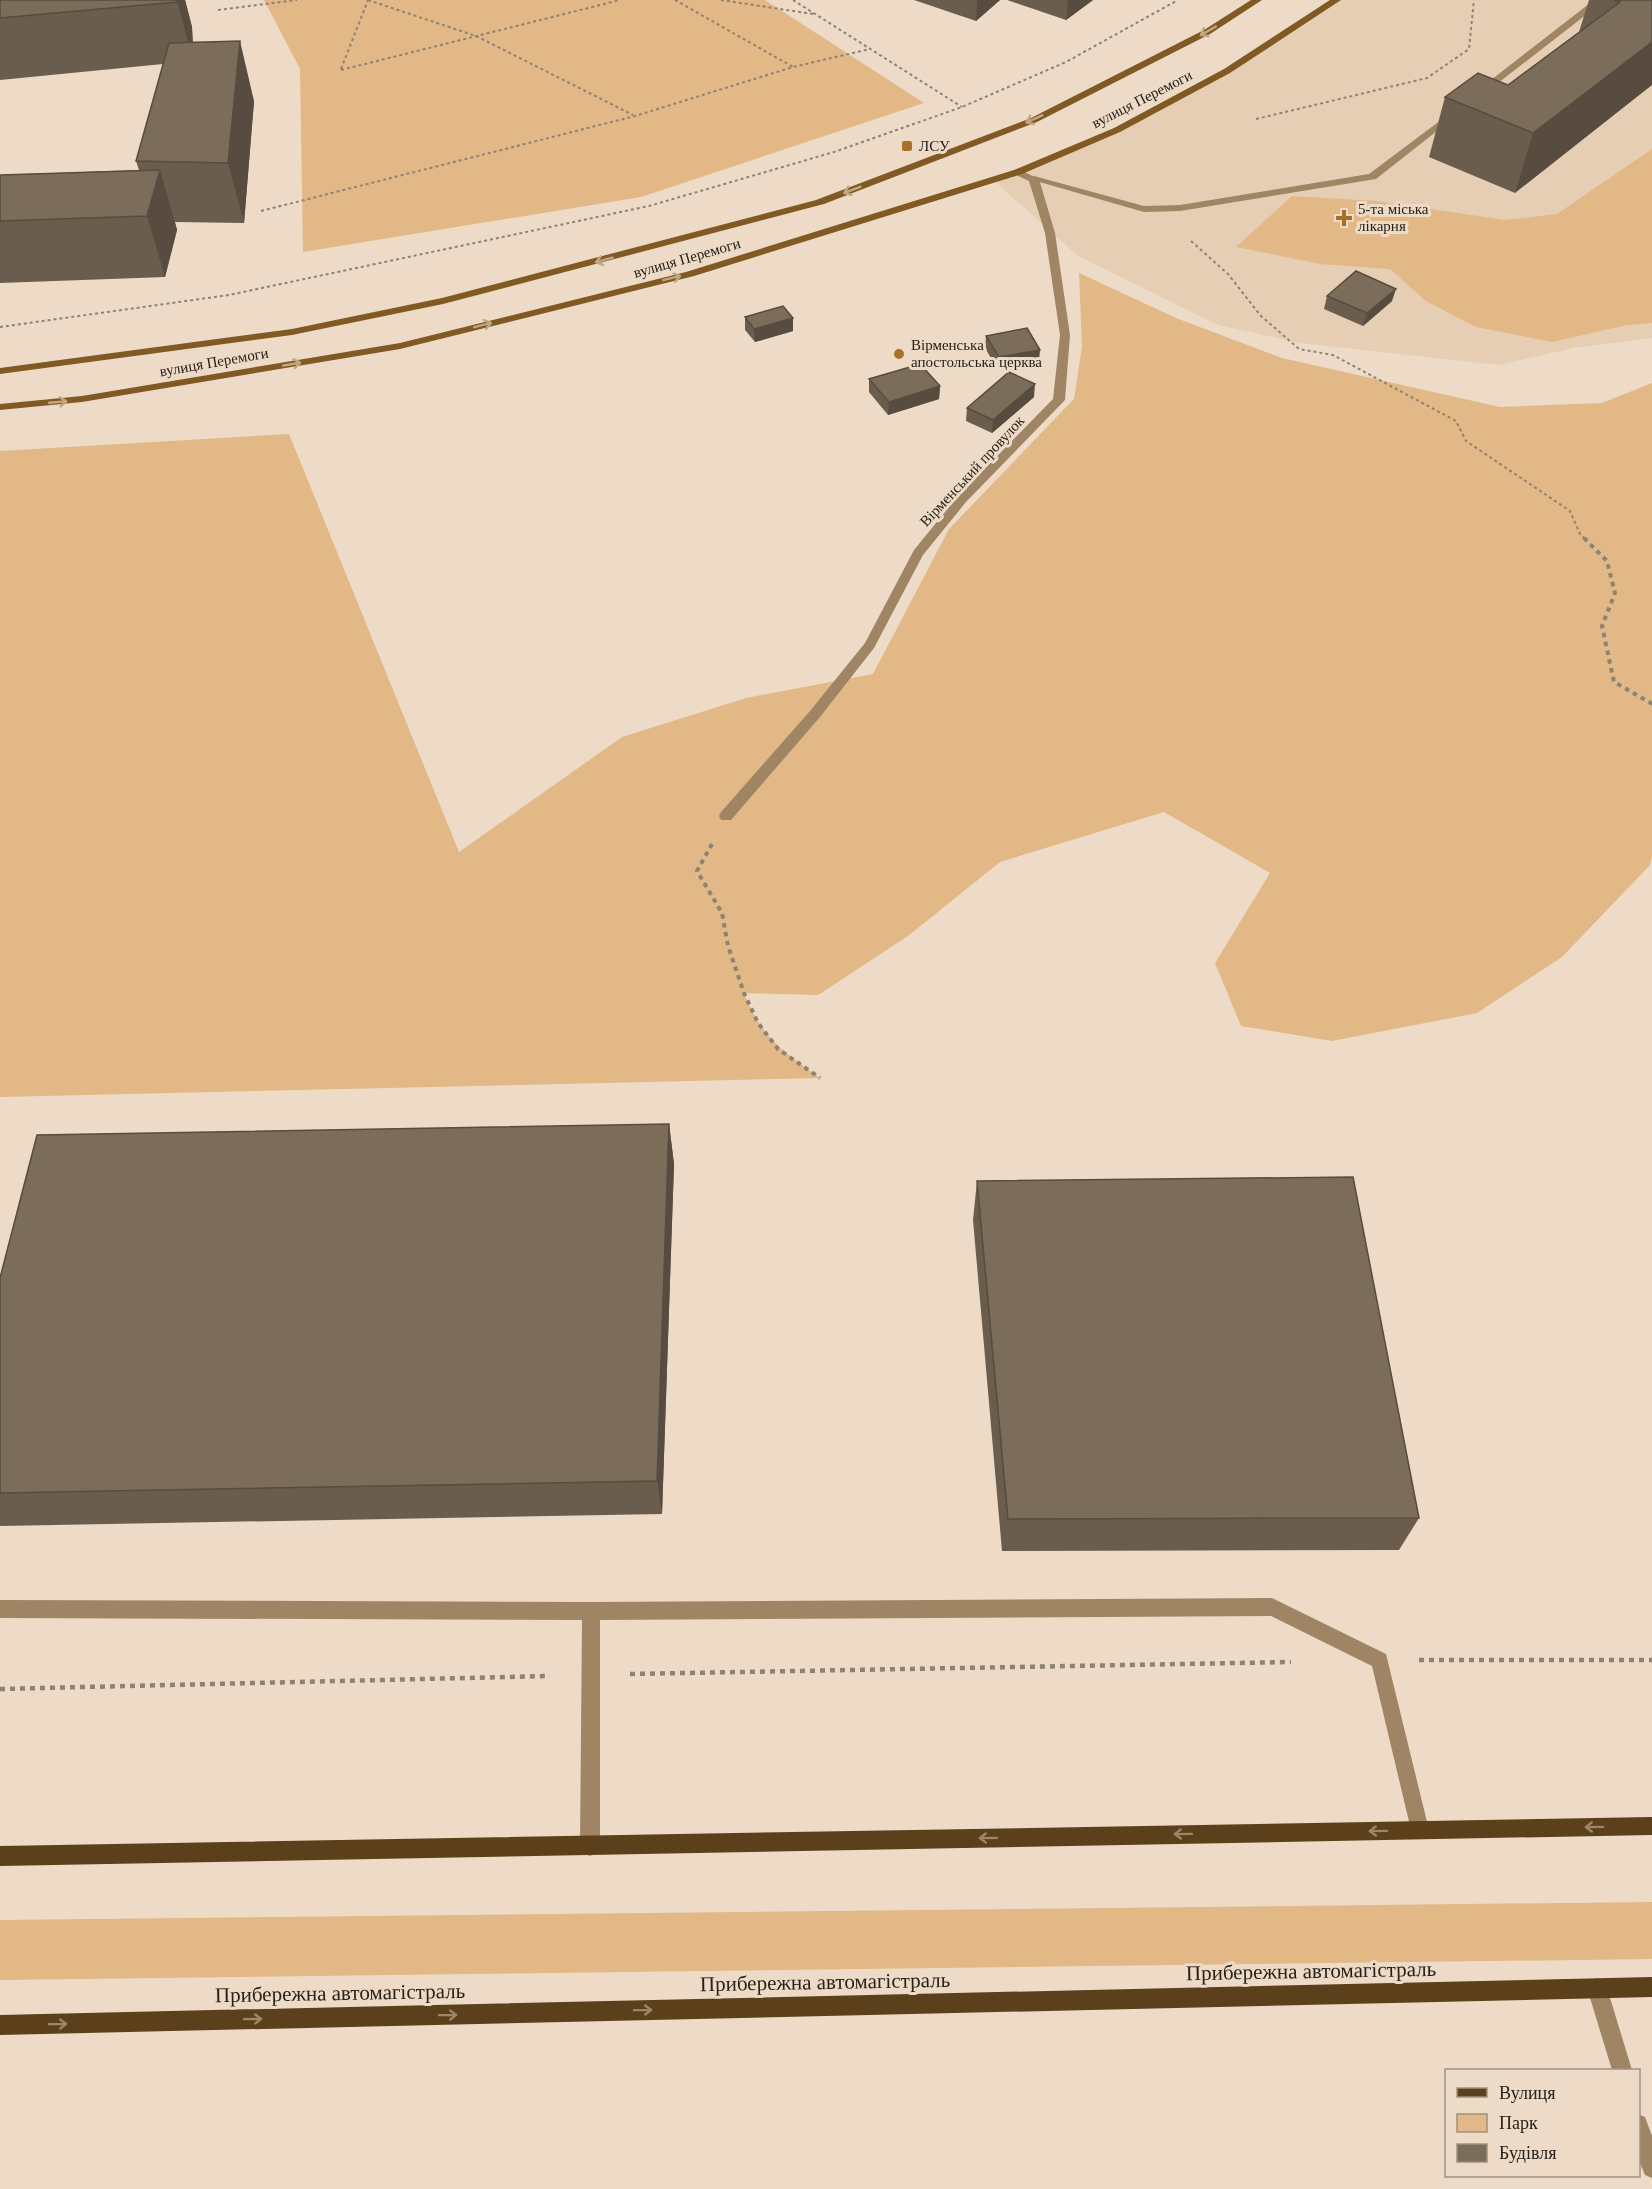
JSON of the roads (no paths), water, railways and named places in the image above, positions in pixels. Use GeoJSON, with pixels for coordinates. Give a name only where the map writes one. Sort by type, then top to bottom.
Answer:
{"type":"FeatureCollection","features":[{"type":"Feature","properties":{"kind":"main road","name":"вулиця Перемоги"},"geometry":{"type":"LineString","coordinates":[[0,371],[315,327],[443,301],[820,202],[1034,120],[1207,32],[1257,0]]}},
{"type":"Feature","properties":{"kind":"main road","name":"вулиця Перемоги"},"geometry":{"type":"LineString","coordinates":[[0,407],[82,399],[400,346],[690,274],[1018,172],[1117,130],[1170,102],[1227,71],[1336,0]]}},
{"type":"Feature","properties":{"kind":"main road"},"geometry":{"type":"LineString","coordinates":[[0,1856],[1652,1826]]}},
{"type":"Feature","properties":{"kind":"main road","name":"Прибережна автомагістраль"},"geometry":{"type":"LineString","coordinates":[[0,2025],[1652,1987]]}},
{"type":"Feature","properties":{"kind":"street"},"geometry":{"type":"LineString","coordinates":[[1475,96],[1600,0]]}},
{"type":"Feature","properties":{"kind":"street"},"geometry":{"type":"LineString","coordinates":[[1018,172],[1034,179],[1144,208],[1179,208],[1372,177],[1466,104]]}},
{"type":"Feature","properties":{"kind":"street","name":"Вірменський провулок"},"geometry":{"type":"LineString","coordinates":[[726,816],[815,714],[870,645],[918,552],[962,499],[1059,400],[1065,335],[1050,233],[1034,179]]}},
{"type":"Feature","properties":{"kind":"street"},"geometry":{"type":"LineString","coordinates":[[0,1609],[591,1611],[1272,1607],[1380,1660],[1420,1830]]}},
{"type":"Feature","properties":{"kind":"street"},"geometry":{"type":"LineString","coordinates":[[590,1846],[591,1611]]}},
{"type":"Feature","properties":{"kind":"street"},"geometry":{"type":"LineString","coordinates":[[1597,1988],[1622,2069]]}},
{"type":"Feature","properties":{"kind":"street"},"geometry":{"type":"LineString","coordinates":[[1640,2130],[1652,2168]]}},
{"type":"Feature","properties":{"kind":"place","name":"ЛСУ"},"geometry":{"type":"Point","coordinates":[907,146]}},
{"type":"Feature","properties":{"kind":"place","name":"5-та міська лікарня"},"geometry":{"type":"Point","coordinates":[1344,218]}},
{"type":"Feature","properties":{"kind":"place","name":"Вірменська апостольська церква"},"geometry":{"type":"Point","coordinates":[899,354]}}]}
